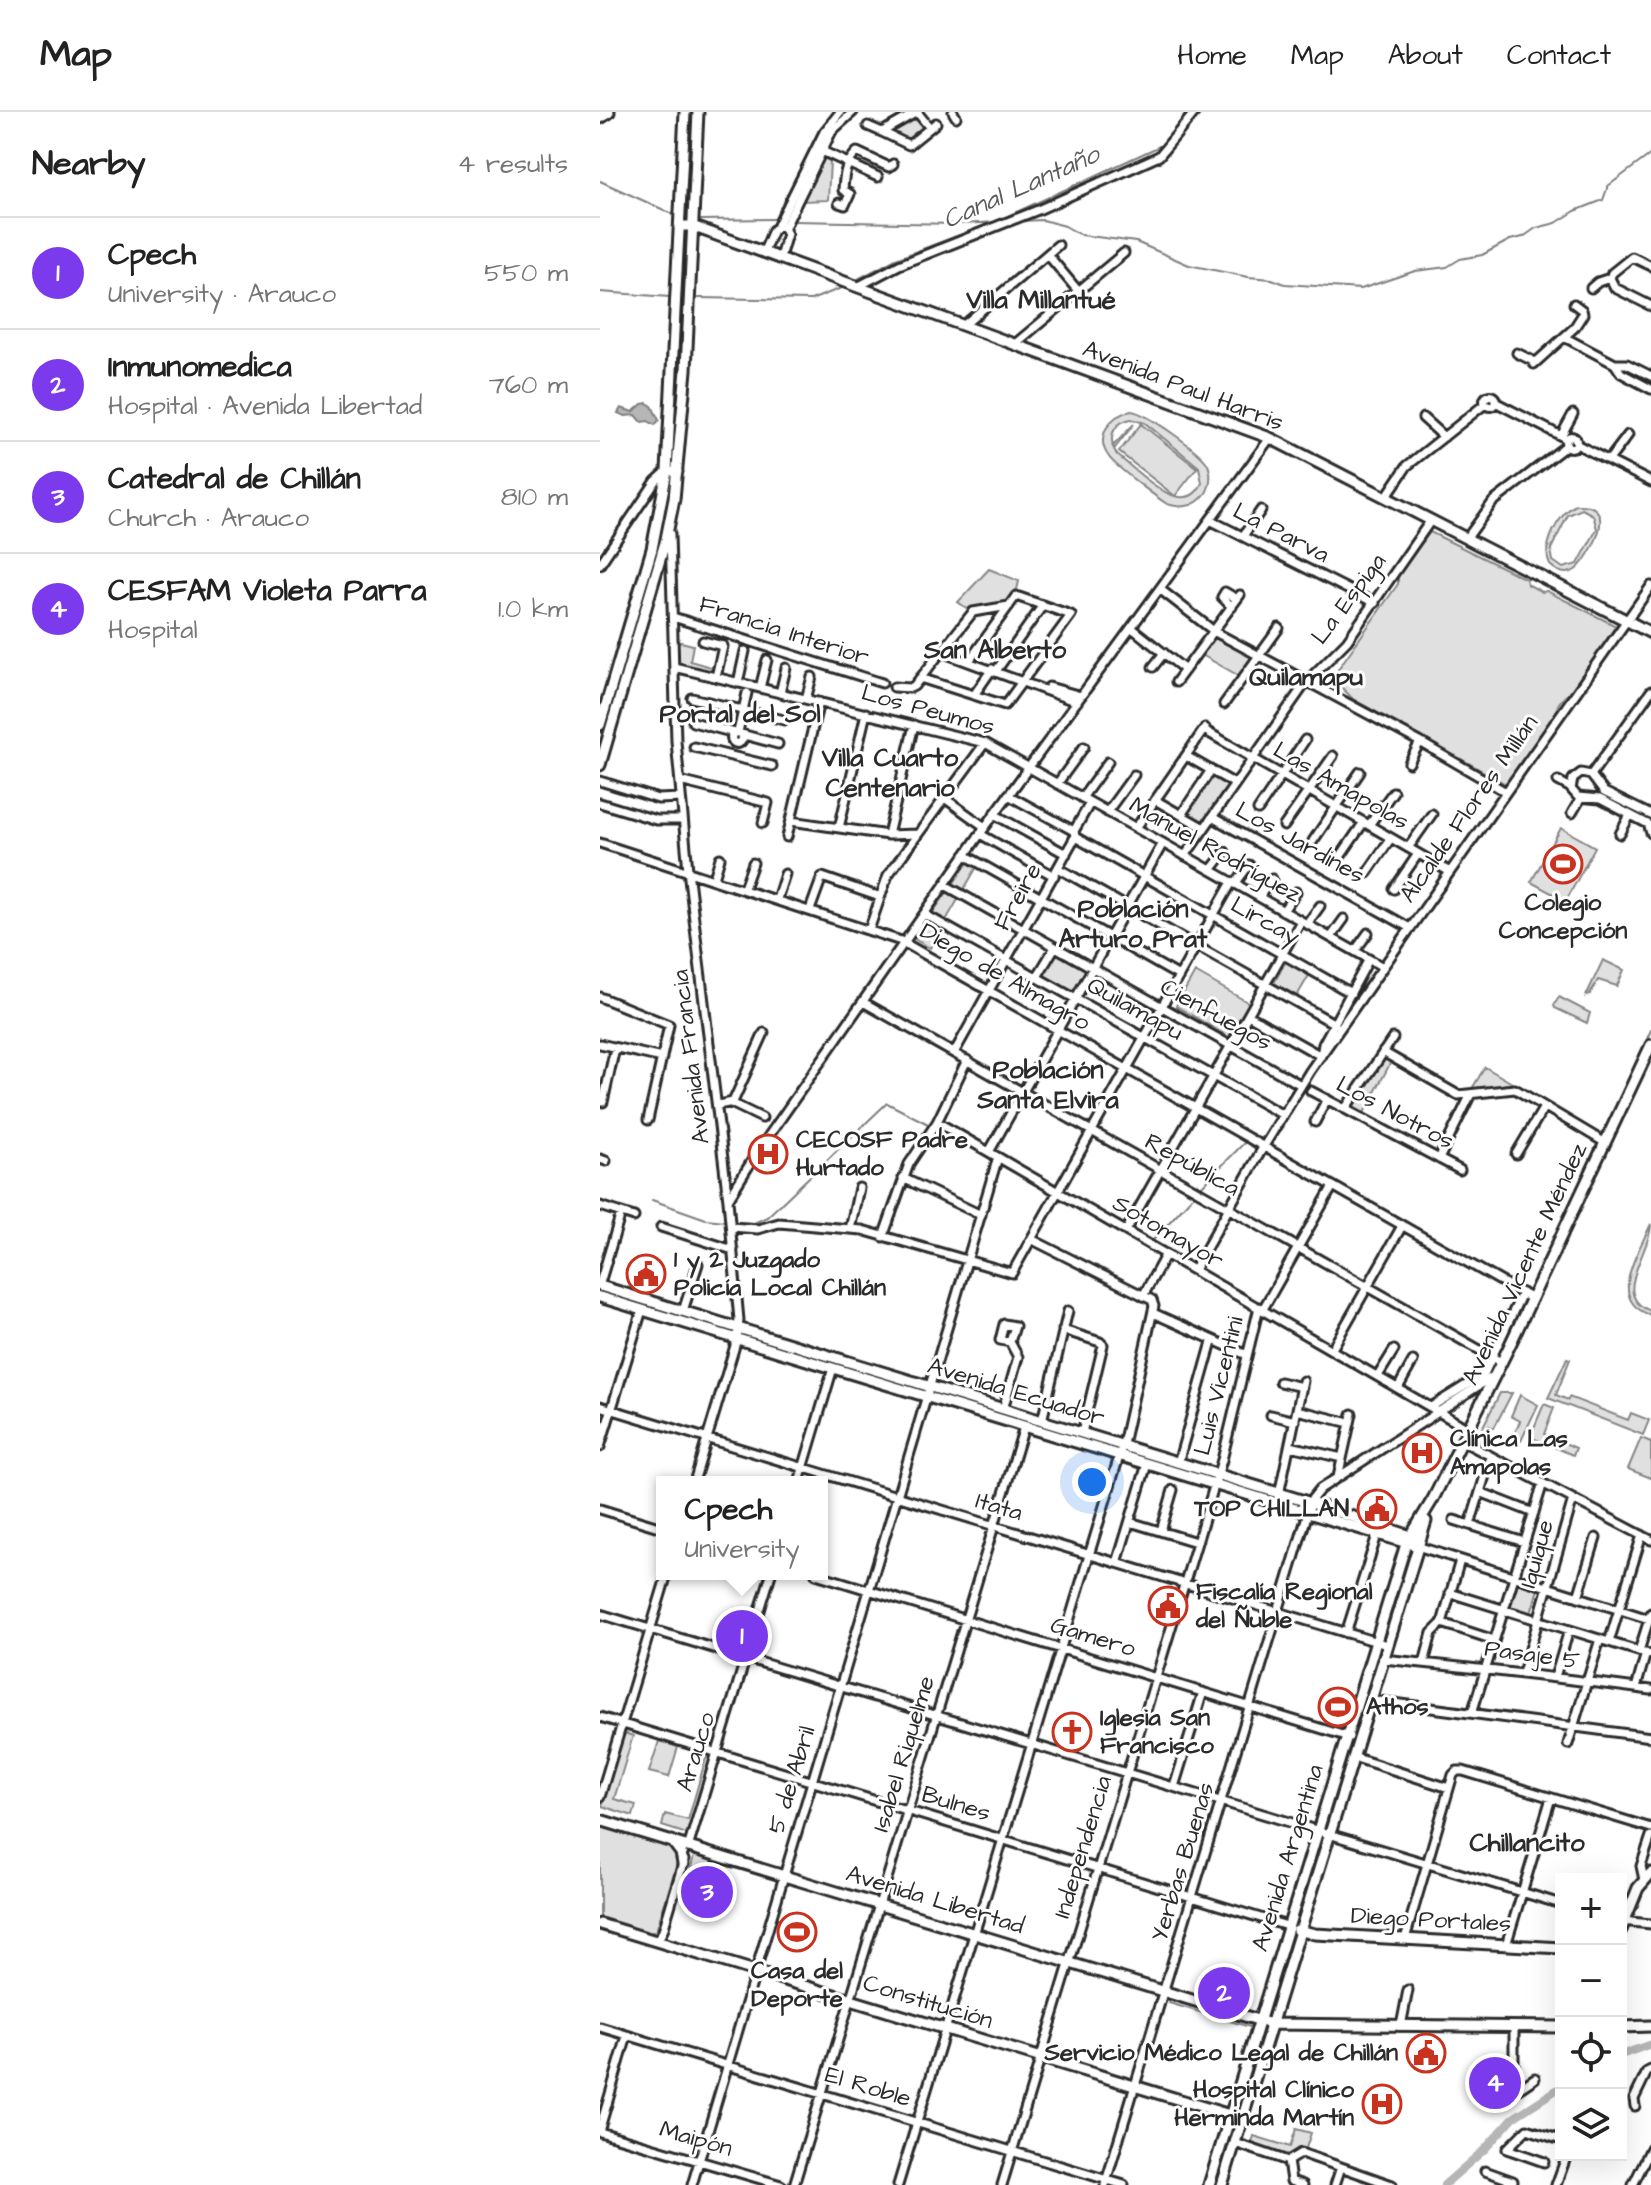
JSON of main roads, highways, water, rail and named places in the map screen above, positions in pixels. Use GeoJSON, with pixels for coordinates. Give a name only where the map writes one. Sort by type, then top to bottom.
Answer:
{"type":"FeatureCollection","features":[{"type":"Feature","properties":{"kind":"highway"},"geometry":{"type":"LineString","coordinates":[[600,117],[608,112]]}},
{"type":"Feature","properties":{"kind":"main road"},"geometry":{"type":"LineString","coordinates":[[600,725],[657,531],[667,471],[685,112]]}},
{"type":"Feature","properties":{"kind":"main road"},"geometry":{"type":"LineString","coordinates":[[600,765],[670,525],[678,472],[698,112]]}},
{"type":"Feature","properties":{"kind":"main road","name":"Avenida Paul Harris"},"geometry":{"type":"LineString","coordinates":[[680,226],[692,226],[764,251],[1270,438],[1651,633]]}},
{"type":"Feature","properties":{"kind":"main road"},"geometry":{"type":"LineString","coordinates":[[674,369],[686,370]]}},
{"type":"Feature","properties":{"kind":"main road"},"geometry":{"type":"LineString","coordinates":[[609,695],[619,700]]}},
{"type":"Feature","properties":{"kind":"main road","name":"Avenida Vicente Méndez"},"geometry":{"type":"LineString","coordinates":[[1414,1541],[1651,1045]]}},
{"type":"Feature","properties":{"kind":"main road","name":"Avenida Ecuador"},"geometry":{"type":"LineString","coordinates":[[600,1284],[683,1311],[833,1368],[1003,1409],[1020,1422],[1042,1421],[1082,1433],[1147,1464],[1215,1479],[1414,1541]]}},
{"type":"Feature","properties":{"kind":"main road","name":"Avenida Ecuador"},"geometry":{"type":"LineString","coordinates":[[600,1297],[846,1361],[1020,1422],[1120,1451],[1178,1463],[1215,1479]]}},
{"type":"Feature","properties":{"kind":"main road"},"geometry":{"type":"LineString","coordinates":[[642,1310],[653,1303]]}},
{"type":"Feature","properties":{"kind":"main road"},"geometry":{"type":"LineString","coordinates":[[833,1368],[846,1361]]}},
{"type":"Feature","properties":{"kind":"main road","name":"Avenida Ecuador"},"geometry":{"type":"LineString","coordinates":[[1310,1508],[1377,1535],[1414,1541]]}},
{"type":"Feature","properties":{"kind":"main road","name":"Avenida Argentina"},"geometry":{"type":"LineString","coordinates":[[1209,2185],[1346,1736],[1376,1642],[1414,1541]]}},
{"type":"Feature","properties":{"kind":"main road","name":"Avenida Argentina"},"geometry":{"type":"LineString","coordinates":[[1222,2185],[1371,1700],[1414,1541]]}},
{"type":"Feature","properties":{"kind":"main road","name":"Avenida Libertad"},"geometry":{"type":"LineString","coordinates":[[603,1823],[672,1841],[1271,2024],[1555,2027]]}},
{"type":"Feature","properties":{"kind":"main road"},"geometry":{"type":"LineString","coordinates":[[672,1841],[681,1853],[683,1864]]}},
{"type":"Feature","properties":{"kind":"main road"},"geometry":{"type":"LineString","coordinates":[[1627,1916],[1648,1876]]}},
{"type":"Feature","properties":{"kind":"main road","name":"Constitución"},"geometry":{"type":"LineString","coordinates":[[600,1924],[1230,2115],[1240,2124]]}},
{"type":"Feature","properties":{"kind":"main road","name":"Bulnes"},"geometry":{"type":"LineString","coordinates":[[1287,1926],[1300,1930]]}},
{"type":"Feature","properties":{"kind":"main road","name":"Diego Portales"},"geometry":{"type":"LineString","coordinates":[[1300,1930],[1555,1948]]}},
{"type":"Feature","properties":{"kind":"main road"},"geometry":{"type":"LineString","coordinates":[[1627,2027],[1651,2026]]}},
{"type":"Feature","properties":{"kind":"main road"},"geometry":{"type":"LineString","coordinates":[[1254,2035],[1262,2035],[1265,2043]]}},
{"type":"Feature","properties":{"kind":"main road"},"geometry":{"type":"LineString","coordinates":[[1239,2084],[1251,2088]]}},
{"type":"Feature","properties":{"kind":"waterway","name":"Canal Lantaño"},"geometry":{"type":"LineString","coordinates":[[997,221],[1162,145],[1187,112]]}},
{"type":"Feature","properties":{"kind":"waterway"},"geometry":{"type":"LineString","coordinates":[[1019,221],[1043,220],[1065,226],[1081,235],[1136,242],[1189,265],[1248,277],[1272,279],[1285,284],[1361,289],[1415,271],[1447,267],[1460,259],[1482,255],[1536,228],[1556,223],[1575,211],[1603,200],[1608,186],[1651,154]]}},
{"type":"Feature","properties":{"kind":"waterway"},"geometry":{"type":"LineString","coordinates":[[600,181],[675,215]]}},
{"type":"Feature","properties":{"kind":"waterway"},"geometry":{"type":"LineString","coordinates":[[700,220],[775,219]]}},
{"type":"Feature","properties":{"kind":"waterway"},"geometry":{"type":"LineString","coordinates":[[793,221],[1000,222]]}},
{"type":"Feature","properties":{"kind":"waterway","name":"Canal Lantaño"},"geometry":{"type":"LineString","coordinates":[[858,279],[896,259],[991,223]]}},
{"type":"Feature","properties":{"kind":"waterway","name":"Canal Lantaño"},"geometry":{"type":"LineString","coordinates":[[699,298],[811,300],[844,287]]}},
{"type":"Feature","properties":{"kind":"waterway","name":"Canal Lantaño"},"geometry":{"type":"LineString","coordinates":[[600,292],[670,297]]}},
{"type":"Feature","properties":{"kind":"waterway"},"geometry":{"type":"LineString","coordinates":[[1633,1070],[1651,1030]]}},
{"type":"Feature","properties":{"kind":"waterway"},"geometry":{"type":"LineString","coordinates":[[1622,1095],[1630,1077]]}},
{"type":"Feature","properties":{"kind":"waterway"},"geometry":{"type":"LineString","coordinates":[[1612,1117],[1620,1099]]}},
{"type":"Feature","properties":{"kind":"waterway"},"geometry":{"type":"LineString","coordinates":[[732,1222],[754,1223],[767,1217],[887,1103],[932,1126]]}},
{"type":"Feature","properties":{"kind":"waterway"},"geometry":{"type":"LineString","coordinates":[[938,1129],[995,1161]]}},
{"type":"Feature","properties":{"kind":"waterway"},"geometry":{"type":"LineString","coordinates":[[1202,1186],[1246,1141]]}},
{"type":"Feature","properties":{"kind":"waterway"},"geometry":{"type":"LineString","coordinates":[[1000,1164],[1051,1192]]}},
{"type":"Feature","properties":{"kind":"waterway"},"geometry":{"type":"LineString","coordinates":[[1153,1240],[1195,1194]]}},
{"type":"Feature","properties":{"kind":"waterway"},"geometry":{"type":"LineString","coordinates":[[652,1200],[706,1219],[725,1221]]}},
{"type":"Feature","properties":{"kind":"waterway"},"geometry":{"type":"LineString","coordinates":[[1627,2053],[1651,2044]]}},
{"type":"Feature","properties":{"kind":"waterway"},"geometry":{"type":"LineString","coordinates":[[1444,2185],[1484,2150],[1513,2118],[1558,2089]]}},
{"type":"Feature","properties":{"kind":"place","name":"Colegio Concepción"},"geometry":{"type":"Point","coordinates":[1563,864]}},
{"type":"Feature","properties":{"kind":"place","name":"CECOSF Padre Hurtado"},"geometry":{"type":"Point","coordinates":[768,1154]}},
{"type":"Feature","properties":{"kind":"place","name":"1 y 2 Juzgado Policía Local Chillán"},"geometry":{"type":"Point","coordinates":[646,1274]}},
{"type":"Feature","properties":{"kind":"place","name":"Clínica Las Amapolas"},"geometry":{"type":"Point","coordinates":[1422,1453]}},
{"type":"Feature","properties":{"kind":"place","name":"TOP CHILLAN"},"geometry":{"type":"Point","coordinates":[1377,1509]}},
{"type":"Feature","properties":{"kind":"place","name":"Fiscalía Regional del Ñuble"},"geometry":{"type":"Point","coordinates":[1168,1606]}},
{"type":"Feature","properties":{"kind":"place","name":"Cpech"},"geometry":{"type":"Point","coordinates":[742,1636]}},
{"type":"Feature","properties":{"kind":"place","name":"Athos"},"geometry":{"type":"Point","coordinates":[1338,1707]}},
{"type":"Feature","properties":{"kind":"place","name":"Iglesia San Francisco"},"geometry":{"type":"Point","coordinates":[1072,1732]}},
{"type":"Feature","properties":{"kind":"place","name":"Catedral de Chillán"},"geometry":{"type":"Point","coordinates":[707,1892]}},
{"type":"Feature","properties":{"kind":"place","name":"Casa del Deporte"},"geometry":{"type":"Point","coordinates":[797,1932]}},
{"type":"Feature","properties":{"kind":"place","name":"Inmunomedica"},"geometry":{"type":"Point","coordinates":[1224,1993]}},
{"type":"Feature","properties":{"kind":"place","name":"Servicio Médico Legal de Chillán"},"geometry":{"type":"Point","coordinates":[1426,2053]}},
{"type":"Feature","properties":{"kind":"place","name":"CESFAM Violeta Parra"},"geometry":{"type":"Point","coordinates":[1495,2083]}},
{"type":"Feature","properties":{"kind":"place","name":"Hospital Clínico Herminda Martín"},"geometry":{"type":"Point","coordinates":[1382,2104]}},
{"type":"Feature","properties":{"kind":"district","name":"Villa Millantué"},"geometry":{"type":"Point","coordinates":[1041,300]}},
{"type":"Feature","properties":{"kind":"district","name":"San Alberto"},"geometry":{"type":"Point","coordinates":[995,650]}},
{"type":"Feature","properties":{"kind":"district","name":"Quilamapu"},"geometry":{"type":"Point","coordinates":[1306,677]}},
{"type":"Feature","properties":{"kind":"district","name":"Portal del Sol"},"geometry":{"type":"Point","coordinates":[740,714]}},
{"type":"Feature","properties":{"kind":"district","name":"Villa Cuarto Centenario"},"geometry":{"type":"Point","coordinates":[890,773]}},
{"type":"Feature","properties":{"kind":"district","name":"Población Arturo Prat"},"geometry":{"type":"Point","coordinates":[1133,924]}},
{"type":"Feature","properties":{"kind":"district","name":"Población Santa Elvira"},"geometry":{"type":"Point","coordinates":[1048,1085]}},
{"type":"Feature","properties":{"kind":"district","name":"Chillancito"},"geometry":{"type":"Point","coordinates":[1527,1843]}}]}
